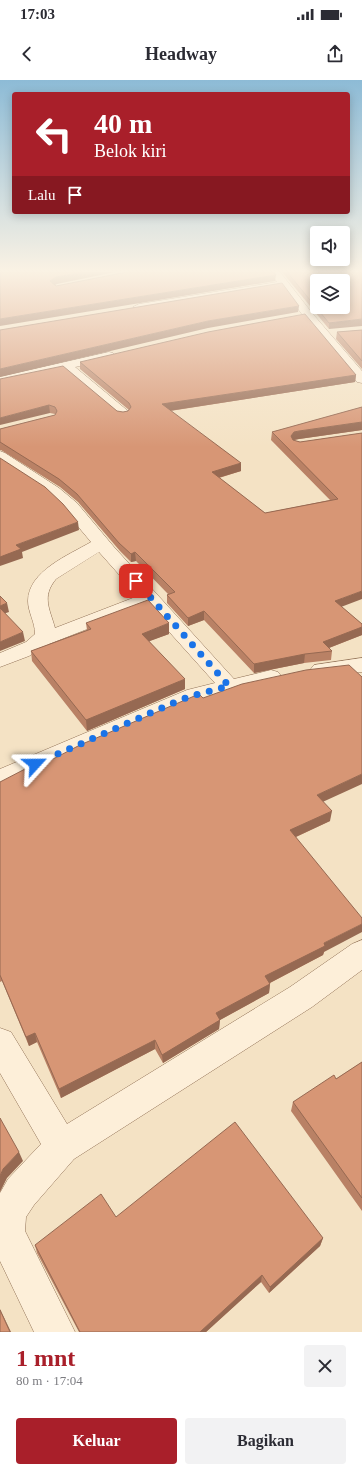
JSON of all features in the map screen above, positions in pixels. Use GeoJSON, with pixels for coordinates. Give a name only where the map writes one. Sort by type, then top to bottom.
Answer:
{"type":"FeatureCollection","features":[{"type":"Feature","properties":{"kind":"street"},"geometry":{"type":"LineString","coordinates":[[321,330],[362,379]]}},
{"type":"Feature","properties":{"kind":"street"},"geometry":{"type":"LineString","coordinates":[[325,335],[340,333]]}},
{"type":"Feature","properties":{"kind":"street"},"geometry":{"type":"LineString","coordinates":[[0,381],[67,367],[123,353]]}},
{"type":"Feature","properties":{"kind":"street"},"geometry":{"type":"LineString","coordinates":[[67,367],[124,414]]}},
{"type":"Feature","properties":{"kind":"street"},"geometry":{"type":"LineString","coordinates":[[0,456],[53,491],[71,507],[149,598],[229,686]]}},
{"type":"Feature","properties":{"kind":"street"},"geometry":{"type":"LineString","coordinates":[[42,640],[45,634],[44,624],[37,601],[38,590],[42,581],[49,574],[101,543]]}},
{"type":"Feature","properties":{"kind":"street"},"geometry":{"type":"LineString","coordinates":[[0,660],[35,645],[42,640],[149,598]]}},
{"type":"Feature","properties":{"kind":"street"},"geometry":{"type":"LineString","coordinates":[[0,779],[180,700],[229,686],[297,673],[362,665]]}},
{"type":"Feature","properties":{"kind":"street"},"geometry":{"type":"LineString","coordinates":[[55,1332],[14,1250],[8,1231],[7,1220],[14,1202],[21,1192],[62,1146],[301,997],[362,953]]}},
{"type":"Feature","properties":{"kind":"street"},"geometry":{"type":"LineString","coordinates":[[0,1043],[62,1146]]}},
{"type":"Feature","properties":{"kind":"building"},"geometry":{"type":"Polygon","coordinates":[[[0,330],[167,330],[0,369],[0,330]]]}},
{"type":"Feature","properties":{"kind":"building"},"geometry":{"type":"Polygon","coordinates":[[[216,330],[319,330],[356,375],[162,404],[241,463],[212,472],[265,513],[338,499],[272,432],[362,407],[362,422],[299,431],[294,432],[291,436],[293,440],[300,442],[362,433],[362,591],[335,601],[362,624],[362,627],[323,642],[332,651],[305,654],[254,664],[204,611],[188,618],[167,595],[175,592],[135,552],[131,554],[119,543],[77,494],[59,479],[0,442],[0,429],[55,415],[57,411],[55,407],[49,405],[0,418],[0,379],[63,366],[117,411],[128,411],[131,407],[129,403],[80,362],[216,330]]]}},
{"type":"Feature","properties":{"kind":"building"},"geometry":{"type":"Polygon","coordinates":[[[362,330],[362,361],[337,332],[362,330]]]}},
{"type":"Feature","properties":{"kind":"building"},"geometry":{"type":"Polygon","coordinates":[[[0,458],[45,487],[63,504],[78,522],[16,545],[21,549],[0,557],[0,458]]]}},
{"type":"Feature","properties":{"kind":"building"},"geometry":{"type":"Polygon","coordinates":[[[0,596],[7,603],[0,606],[0,596]]]}},
{"type":"Feature","properties":{"kind":"building"},"geometry":{"type":"Polygon","coordinates":[[[148,600],[169,623],[142,634],[185,679],[86,720],[31,651],[91,629],[86,623],[148,600]]]}},
{"type":"Feature","properties":{"kind":"building"},"geometry":{"type":"Polygon","coordinates":[[[0,608],[23,632],[0,642],[0,608]]]}},
{"type":"Feature","properties":{"kind":"building"},"geometry":{"type":"Polygon","coordinates":[[[349,665],[362,677],[362,774],[317,795],[332,811],[290,830],[362,918],[362,924],[324,943],[325,946],[265,976],[270,984],[216,1013],[220,1020],[162,1055],[155,1040],[59,1089],[35,1033],[26,1037],[0,975],[0,782],[27,768],[30,771],[80,745],[199,694],[203,698],[242,684],[306,670],[349,665]]]}},
{"type":"Feature","properties":{"kind":"building"},"geometry":{"type":"Polygon","coordinates":[[[362,1062],[362,1198],[293,1102],[334,1075],[336,1079],[362,1062]]]}},
{"type":"Feature","properties":{"kind":"building"},"geometry":{"type":"Polygon","coordinates":[[[0,1118],[19,1152],[3,1169],[0,1176],[0,1118]]]}},
{"type":"Feature","properties":{"kind":"building"},"geometry":{"type":"Polygon","coordinates":[[[235,1122],[323,1238],[270,1287],[262,1275],[200,1332],[80,1332],[35,1245],[101,1194],[116,1217],[235,1122]]]}},
{"type":"Feature","properties":{"kind":"building"},"geometry":{"type":"Polygon","coordinates":[[[0,1310],[10,1332],[0,1332],[0,1310]]]}},
{"type":"Feature","properties":{"kind":"route"},"geometry":{"type":"LineString","coordinates":[[35,764],[180,700],[229,686],[197,649],[149,598],[136,581]]}}]}
